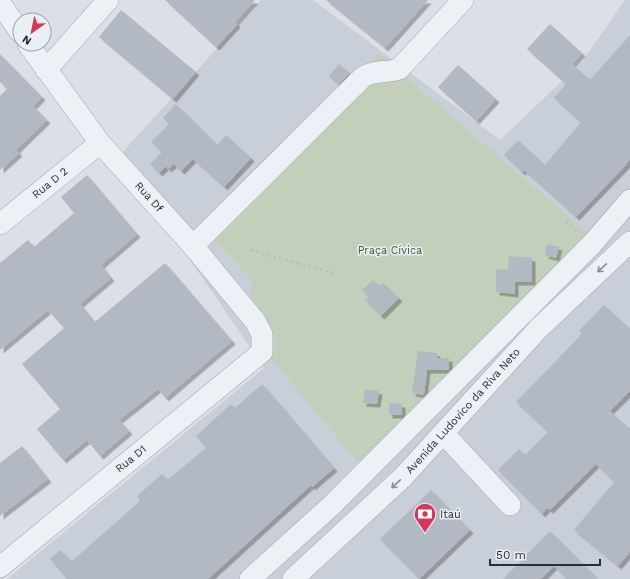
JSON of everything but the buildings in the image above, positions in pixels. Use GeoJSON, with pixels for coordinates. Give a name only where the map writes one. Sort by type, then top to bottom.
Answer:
{"type":"FeatureCollection","features":[{"type":"Feature","properties":{"kind":"street"},"geometry":{"type":"LineString","coordinates":[[46,70],[108,0]]}},
{"type":"Feature","properties":{"kind":"street"},"geometry":{"type":"LineString","coordinates":[[193,246],[363,77],[372,73],[389,72],[399,69],[463,0]]}},
{"type":"Feature","properties":{"kind":"street"},"geometry":{"type":"LineString","coordinates":[[0,2],[12,20]]}},
{"type":"Feature","properties":{"kind":"street","name":"Rua Df"},"geometry":{"type":"LineString","coordinates":[[34,52],[100,143],[193,246],[255,321],[262,334],[262,352]]}},
{"type":"Feature","properties":{"kind":"street","name":"Rua D 2"},"geometry":{"type":"LineString","coordinates":[[0,224],[100,143]]}},
{"type":"Feature","properties":{"kind":"street"},"geometry":{"type":"LineString","coordinates":[[250,579],[331,506],[592,244],[630,200]]}},
{"type":"Feature","properties":{"kind":"street","name":"Avenida Ludovico da Riva Neto"},"geometry":{"type":"LineString","coordinates":[[293,579],[403,477],[538,328],[630,242]]}},
{"type":"Feature","properties":{"kind":"street","name":"Rua D1"},"geometry":{"type":"LineString","coordinates":[[0,567],[262,352]]}},
{"type":"Feature","properties":{"kind":"street"},"geometry":{"type":"LineString","coordinates":[[443,433],[510,505]]}},
{"type":"Feature","properties":{"kind":"path"},"geometry":{"type":"LineString","coordinates":[[250,250],[334,273]]}},
{"type":"Feature","properties":{"kind":"shaded area"},"geometry":{"type":"Polygon","coordinates":[[[261,0],[313,0],[500,140],[582,62],[625,0],[630,0],[630,579],[7,579],[264,368],[119,156],[261,0]]]}},
{"type":"Feature","properties":{"kind":"green space","name":"Praça Cívica"},"geometry":{"type":"Polygon","coordinates":[[[379,54],[598,242],[366,472],[270,357],[273,336],[271,328],[252,300],[252,281],[208,231],[379,54]]]}},
{"type":"Feature","properties":{"kind":"place","name":"Itaú"},"geometry":{"type":"Point","coordinates":[425,534]}}]}
